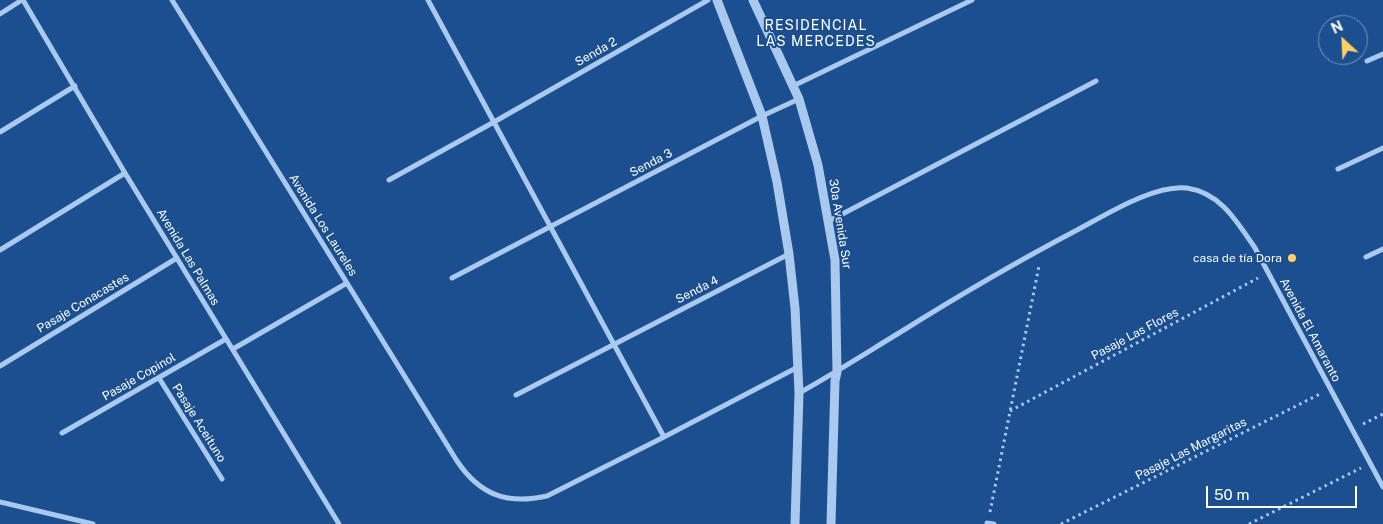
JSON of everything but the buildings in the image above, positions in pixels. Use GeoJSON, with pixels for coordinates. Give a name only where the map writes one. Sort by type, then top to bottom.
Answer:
{"type":"FeatureCollection","features":[{"type":"Feature","properties":{"kind":"street"},"geometry":{"type":"LineString","coordinates":[[0,14],[22,0]]}},
{"type":"Feature","properties":{"kind":"street","name":"Avenida Las Palmas"},"geometry":{"type":"LineString","coordinates":[[22,0],[75,86],[125,173],[340,524]]}},
{"type":"Feature","properties":{"kind":"street","name":"Avenida Los Laureles"},"geometry":{"type":"LineString","coordinates":[[172,0],[457,461],[468,477],[486,491],[508,498],[528,500],[547,496],[798,367]]}},
{"type":"Feature","properties":{"kind":"street"},"geometry":{"type":"LineString","coordinates":[[437,0],[429,2],[664,437]]}},
{"type":"Feature","properties":{"kind":"street","name":"Senda 2"},"geometry":{"type":"LineString","coordinates":[[389,180],[708,0]]}},
{"type":"Feature","properties":{"kind":"street"},"geometry":{"type":"LineString","coordinates":[[717,0],[762,116],[777,182],[789,254],[795,308],[799,394],[794,524]]}},
{"type":"Feature","properties":{"kind":"street","name":"30a Avenida Sur"},"geometry":{"type":"LineString","coordinates":[[753,0],[799,99],[818,165],[835,260],[837,372],[835,381],[831,524]]}},
{"type":"Feature","properties":{"kind":"street"},"geometry":{"type":"LineString","coordinates":[[793,86],[972,0]]}},
{"type":"Feature","properties":{"kind":"street"},"geometry":{"type":"LineString","coordinates":[[1368,61],[1383,54]]}},
{"type":"Feature","properties":{"kind":"street"},"geometry":{"type":"LineString","coordinates":[[829,221],[1096,81]]}},
{"type":"Feature","properties":{"kind":"street"},"geometry":{"type":"LineString","coordinates":[[0,132],[75,86]]}},
{"type":"Feature","properties":{"kind":"street","name":"Senda 3"},"geometry":{"type":"LineString","coordinates":[[452,278],[762,116],[799,99]]}},
{"type":"Feature","properties":{"kind":"street"},"geometry":{"type":"LineString","coordinates":[[1338,169],[1383,148]]}},
{"type":"Feature","properties":{"kind":"street"},"geometry":{"type":"LineString","coordinates":[[0,250],[125,173]]}},
{"type":"Feature","properties":{"kind":"street","name":"Avenida El Amaranto"},"geometry":{"type":"LineString","coordinates":[[1043,248],[1123,206],[1165,188],[1186,188],[1206,193],[1221,203],[1233,215],[1254,248],[1383,487]]}},
{"type":"Feature","properties":{"kind":"street"},"geometry":{"type":"LineString","coordinates":[[799,394],[1043,248]]}},
{"type":"Feature","properties":{"kind":"street"},"geometry":{"type":"LineString","coordinates":[[1366,257],[1383,250]]}},
{"type":"Feature","properties":{"kind":"street","name":"Senda 4"},"geometry":{"type":"LineString","coordinates":[[516,395],[789,254]]}},
{"type":"Feature","properties":{"kind":"street","name":"Pasaje Conacastes"},"geometry":{"type":"LineString","coordinates":[[0,366],[177,258]]}},
{"type":"Feature","properties":{"kind":"street"},"geometry":{"type":"LineString","coordinates":[[233,349],[347,283]]}},
{"type":"Feature","properties":{"kind":"street","name":"Pasaje Copinol"},"geometry":{"type":"LineString","coordinates":[[62,433],[226,338]]}},
{"type":"Feature","properties":{"kind":"street","name":"Pasaje Aceituno"},"geometry":{"type":"LineString","coordinates":[[159,378],[222,479]]}},
{"type":"Feature","properties":{"kind":"street"},"geometry":{"type":"LineString","coordinates":[[0,502],[93,524]]}},
{"type":"Feature","properties":{"kind":"path"},"geometry":{"type":"LineString","coordinates":[[990,524],[1010,411],[1043,248]]}},
{"type":"Feature","properties":{"kind":"path","name":"Pasaje Las Flores"},"geometry":{"type":"LineString","coordinates":[[1010,411],[1268,273]]}},
{"type":"Feature","properties":{"kind":"path","name":"Pasaje Las Margaritas"},"geometry":{"type":"LineString","coordinates":[[1061,524],[1329,389]]}},
{"type":"Feature","properties":{"kind":"path"},"geometry":{"type":"LineString","coordinates":[[1352,430],[1383,414]]}},
{"type":"Feature","properties":{"kind":"path"},"geometry":{"type":"LineString","coordinates":[[1249,524],[1370,464]]}},
{"type":"Feature","properties":{"kind":"place","name":"casa de tía Dora"},"geometry":{"type":"Point","coordinates":[1292,258]}},
{"type":"Feature","properties":{"kind":"district","name":"RESIDENCIAL LAS MERCEDES"},"geometry":{"type":"Point","coordinates":[816,34]}}]}
